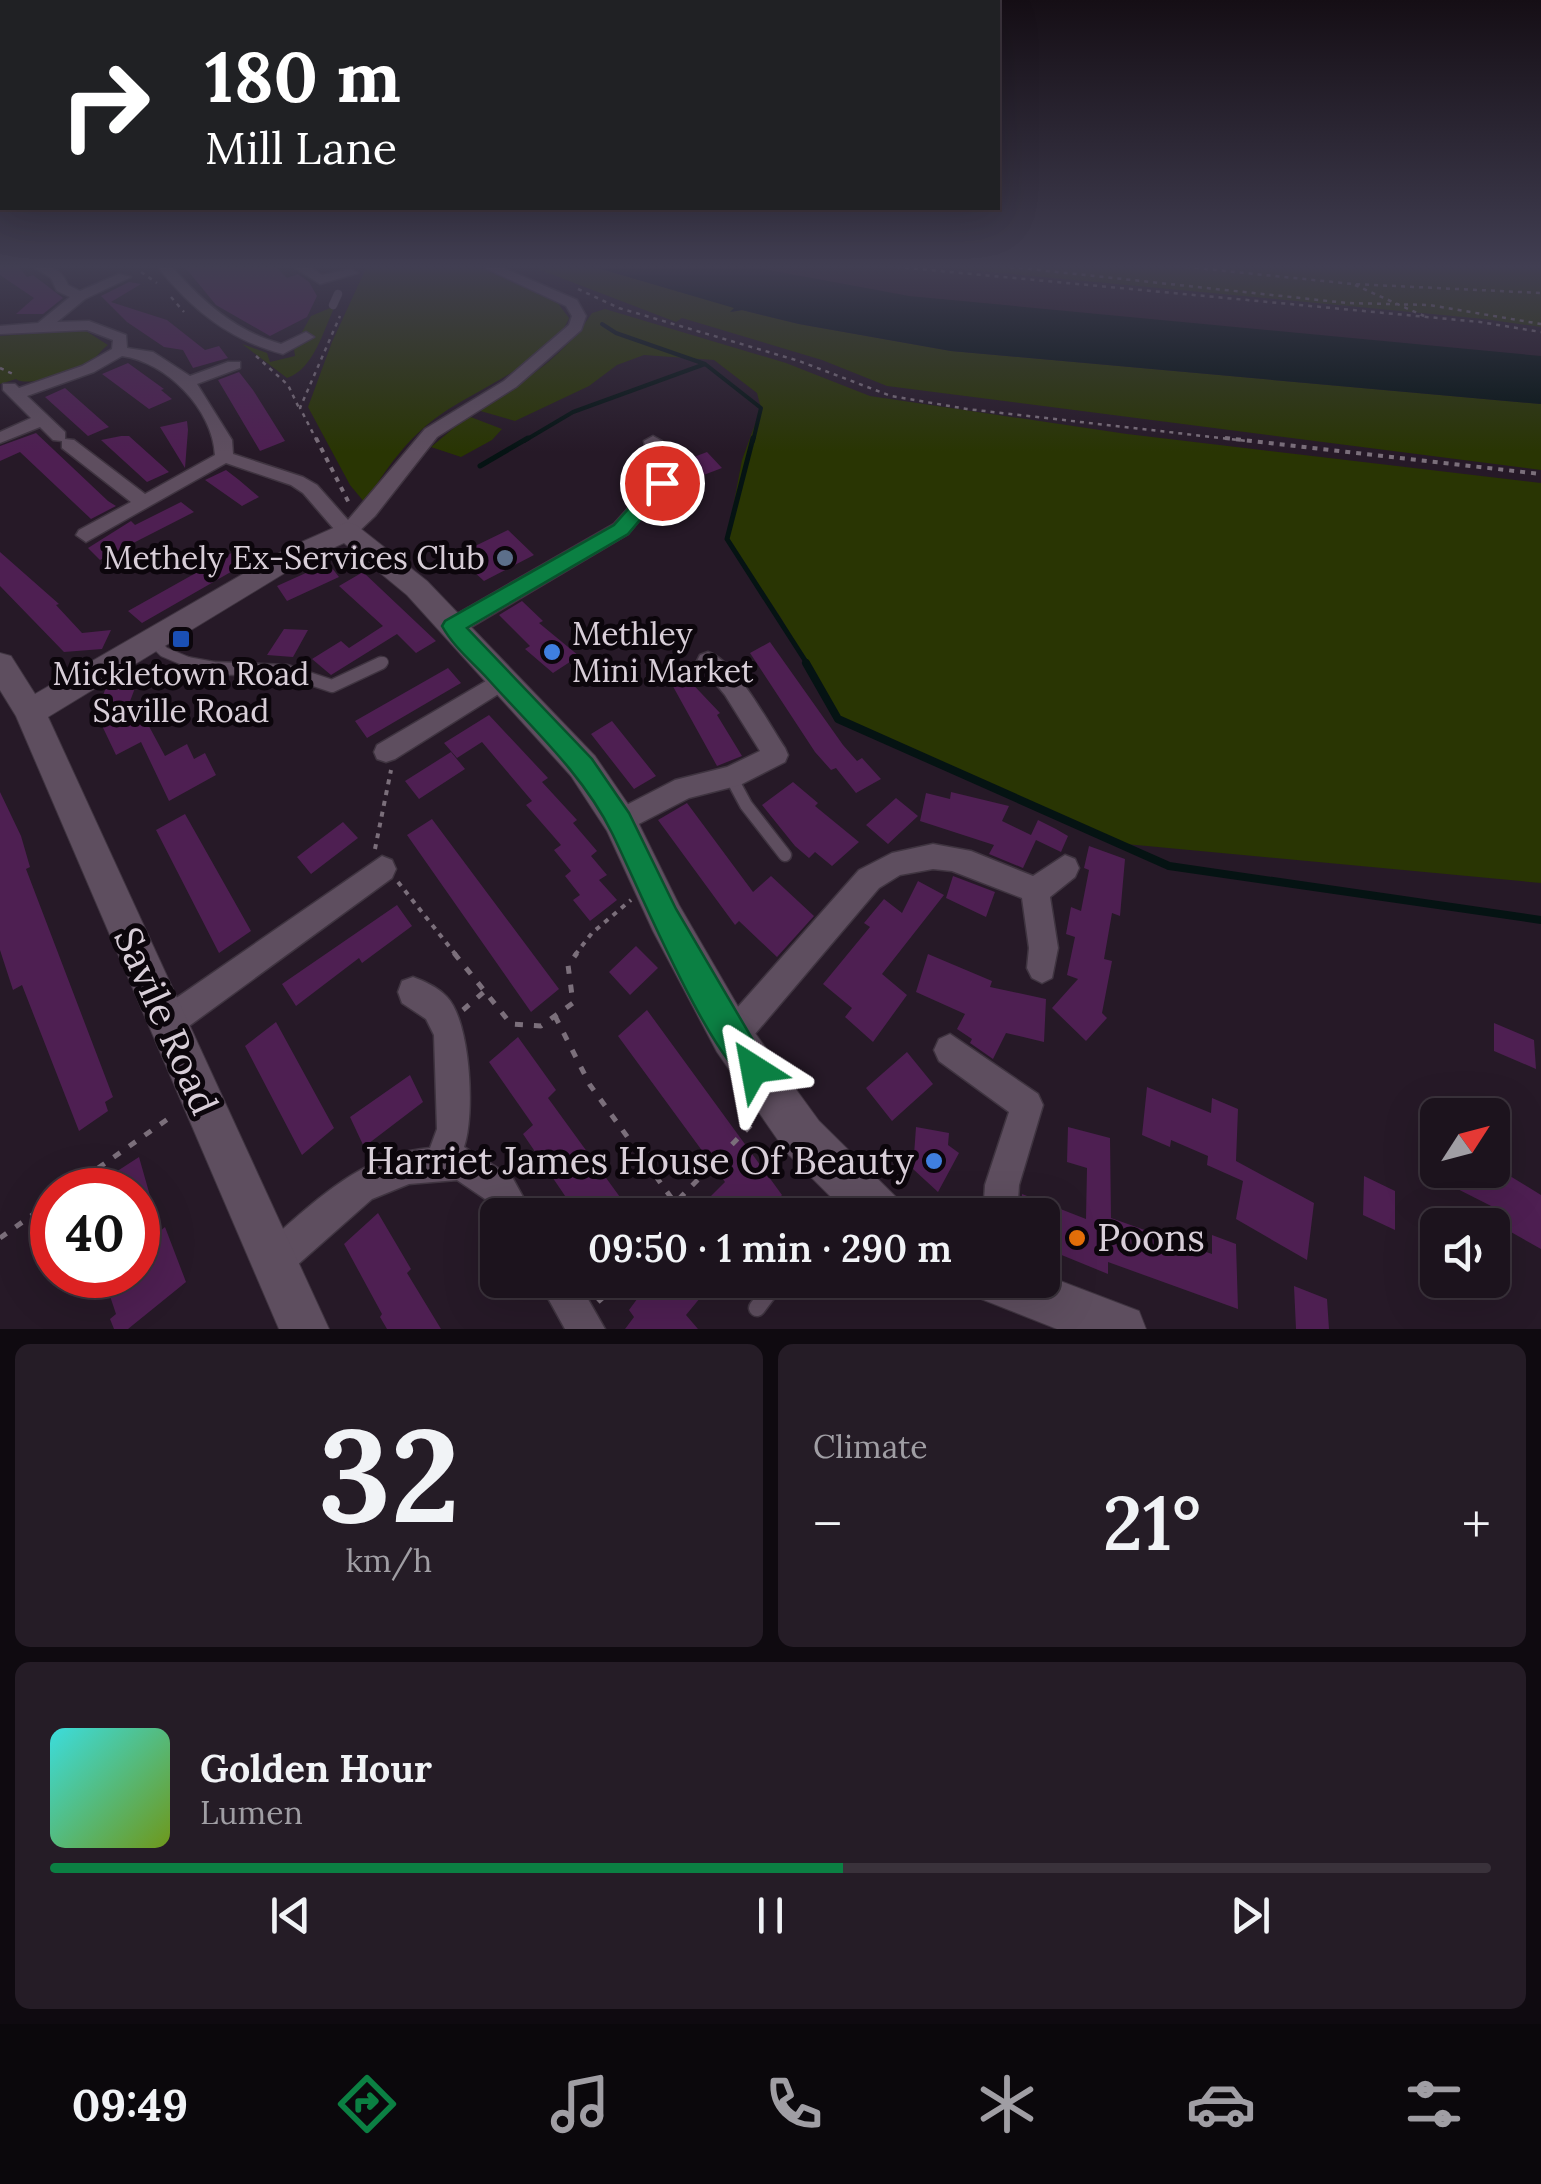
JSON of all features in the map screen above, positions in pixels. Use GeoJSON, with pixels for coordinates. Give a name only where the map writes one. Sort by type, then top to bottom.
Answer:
{"type":"FeatureCollection","features":[{"type":"Feature","properties":{"kind":"street"},"geometry":{"type":"LineString","coordinates":[[0,330],[52,328]]}},
{"type":"Feature","properties":{"kind":"street"},"geometry":{"type":"LineString","coordinates":[[100,328],[121,338],[119,351]]}},
{"type":"Feature","properties":{"kind":"street"},"geometry":{"type":"LineString","coordinates":[[228,328],[284,349],[306,337]]}},
{"type":"Feature","properties":{"kind":"street"},"geometry":{"type":"LineString","coordinates":[[30,712],[151,638],[357,522],[431,433],[510,384],[573,328]]}},
{"type":"Feature","properties":{"kind":"street"},"geometry":{"type":"LineString","coordinates":[[143,502],[68,444],[13,390],[88,369],[119,351],[148,356],[188,382],[201,398],[222,440],[224,456]]}},
{"type":"Feature","properties":{"kind":"street"},"geometry":{"type":"LineString","coordinates":[[188,382],[234,366]]}},
{"type":"Feature","properties":{"kind":"street"},"geometry":{"type":"LineString","coordinates":[[0,438],[42,420]]}},
{"type":"Feature","properties":{"kind":"street"},"geometry":{"type":"LineString","coordinates":[[68,444],[103,439]]}},
{"type":"Feature","properties":{"kind":"street"},"geometry":{"type":"LineString","coordinates":[[452,626],[621,530],[662,483],[653,441]]}},
{"type":"Feature","properties":{"kind":"street"},"geometry":{"type":"LineString","coordinates":[[224,456],[296,481],[357,522],[583,766],[620,821],[732,1037],[802,1137],[864,1198]]}},
{"type":"Feature","properties":{"kind":"street"},"geometry":{"type":"LineString","coordinates":[[86,535],[198,475],[224,456]]}},
{"type":"Feature","properties":{"kind":"street"},"geometry":{"type":"LineString","coordinates":[[620,821],[684,788],[731,777],[776,755],[733,688],[708,661]]}},
{"type":"Feature","properties":{"kind":"street","name":"Savile Road"},"geometry":{"type":"LineString","coordinates":[[0,664],[30,712],[304,1329]]}},
{"type":"Feature","properties":{"kind":"street"},"geometry":{"type":"LineString","coordinates":[[386,752],[503,680]]}},
{"type":"Feature","properties":{"kind":"street"},"geometry":{"type":"LineString","coordinates":[[732,1037],[869,878],[897,860],[936,854],[1036,891]]}},
{"type":"Feature","properties":{"kind":"street"},"geometry":{"type":"LineString","coordinates":[[1042,968],[1047,946],[1035,912],[1036,891],[1065,868]]}},
{"type":"Feature","properties":{"kind":"street"},"geometry":{"type":"LineString","coordinates":[[167,1023],[382,869]]}},
{"type":"Feature","properties":{"kind":"street"},"geometry":{"type":"LineString","coordinates":[[413,992],[437,1008],[449,1034],[454,1129],[440,1165]]}},
{"type":"Feature","properties":{"kind":"street"},"geometry":{"type":"LineString","coordinates":[[950,1050],[1027,1105],[1001,1198]]}},
{"type":"Feature","properties":{"kind":"street"},"geometry":{"type":"LineString","coordinates":[[274,1261],[360,1186],[409,1166],[462,1163],[500,1189],[506,1198]]}},
{"type":"Feature","properties":{"kind":"street"},"geometry":{"type":"LineString","coordinates":[[567,1298],[586,1329]]}},
{"type":"Feature","properties":{"kind":"street"},"geometry":{"type":"LineString","coordinates":[[1041,1298],[1121,1329]]}},
{"type":"Feature","properties":{"kind":"lane"},"geometry":{"type":"LineString","coordinates":[[151,638],[178,659],[200,667],[293,672],[332,686],[383,662]]}},
{"type":"Feature","properties":{"kind":"lane"},"geometry":{"type":"LineString","coordinates":[[731,777],[746,806],[785,855]]}},
{"type":"Feature","properties":{"kind":"lane"},"geometry":{"type":"LineString","coordinates":[[840,1198],[850,1185]]}},
{"type":"Feature","properties":{"kind":"lane"},"geometry":{"type":"LineString","coordinates":[[757,1308],[764,1298]]}},
{"type":"Feature","properties":{"kind":"path"},"geometry":{"type":"LineString","coordinates":[[327,328],[300,408],[357,522]]}},
{"type":"Feature","properties":{"kind":"path"},"geometry":{"type":"LineString","coordinates":[[688,328],[799,361],[891,396],[967,409],[1541,474]]}},
{"type":"Feature","properties":{"kind":"path"},"geometry":{"type":"LineString","coordinates":[[1509,328],[1541,332]]}},
{"type":"Feature","properties":{"kind":"path"},"geometry":{"type":"LineString","coordinates":[[386,752],[393,762],[373,856],[382,869],[408,890],[511,1024],[541,1026],[573,1004],[568,965],[592,933],[650,884]]}},
{"type":"Feature","properties":{"kind":"path"},"geometry":{"type":"LineString","coordinates":[[555,1016],[590,1085],[671,1198]]}},
{"type":"Feature","properties":{"kind":"path"},"geometry":{"type":"LineString","coordinates":[[99,1168],[200,1097]]}},
{"type":"Feature","properties":{"kind":"path"},"geometry":{"type":"LineString","coordinates":[[680,1198],[776,1100]]}},
{"type":"Feature","properties":{"kind":"path"},"geometry":{"type":"LineString","coordinates":[[0,1238],[30,1216]]}},
{"type":"Feature","properties":{"kind":"green space"},"geometry":{"type":"Polygon","coordinates":[[[304,328],[326,328],[311,358],[287,378],[242,344],[267,353],[270,362],[295,356],[294,349],[314,337],[302,332],[304,328]]]}},
{"type":"Feature","properties":{"kind":"green space"},"geometry":{"type":"Polygon","coordinates":[[[338,328],[563,328],[530,360],[440,415],[418,433],[389,466],[365,503],[350,485],[308,407],[338,328]]]}},
{"type":"Feature","properties":{"kind":"green space"},"geometry":{"type":"Polygon","coordinates":[[[669,328],[786,363],[870,396],[1127,434],[1541,483],[1541,883],[1115,843],[838,719],[781,618],[727,539],[742,460],[761,408],[757,393],[714,360],[644,355],[617,365],[589,386],[515,421],[477,410],[540,368],[581,329],[669,328]]]}},
{"type":"Feature","properties":{"kind":"green space"},"geometry":{"type":"Polygon","coordinates":[[[715,328],[822,328],[951,351],[1541,404],[1541,470],[887,386],[822,360],[715,328]]]}},
{"type":"Feature","properties":{"kind":"green space"},"geometry":{"type":"Polygon","coordinates":[[[86,331],[108,345],[91,361],[64,373],[41,380],[16,379],[0,384],[0,336],[86,331]]]}},
{"type":"Feature","properties":{"kind":"green space"},"geometry":{"type":"Polygon","coordinates":[[[468,416],[502,429],[492,440],[461,457],[431,447],[468,416]]]}},
{"type":"Feature","properties":{"kind":"shaded area"},"geometry":{"type":"Polygon","coordinates":[[[822,328],[1246,328],[1541,356],[1541,404],[951,351],[822,328]]]}},
{"type":"Feature","properties":{"kind":"building"},"geometry":{"type":"Polygon","coordinates":[[[136,328],[177,328],[205,350],[219,346],[228,358],[193,368],[183,350],[164,347],[136,328]]]}},
{"type":"Feature","properties":{"kind":"building"},"geometry":{"type":"Polygon","coordinates":[[[256,328],[286,328],[270,336],[256,328]]]}},
{"type":"Feature","properties":{"kind":"building"},"geometry":{"type":"Polygon","coordinates":[[[128,363],[172,399],[149,409],[102,374],[128,363]]]}},
{"type":"Feature","properties":{"kind":"building"},"geometry":{"type":"Polygon","coordinates":[[[239,372],[285,441],[260,451],[218,380],[239,372]]]}},
{"type":"Feature","properties":{"kind":"building"},"geometry":{"type":"Polygon","coordinates":[[[65,388],[109,427],[88,436],[45,397],[65,388]]]}},
{"type":"Feature","properties":{"kind":"building"},"geometry":{"type":"Polygon","coordinates":[[[187,421],[188,430],[185,468],[160,427],[187,421]]]}},
{"type":"Feature","properties":{"kind":"building"},"geometry":{"type":"Polygon","coordinates":[[[36,433],[116,506],[91,519],[20,452],[0,461],[0,446],[36,433]]]}},
{"type":"Feature","properties":{"kind":"building"},"geometry":{"type":"Polygon","coordinates":[[[129,436],[169,472],[147,482],[101,440],[129,436]]]}},
{"type":"Feature","properties":{"kind":"building"},"geometry":{"type":"Polygon","coordinates":[[[707,452],[722,468],[701,476],[686,460],[707,452]]]}},
{"type":"Feature","properties":{"kind":"building"},"geometry":{"type":"Polygon","coordinates":[[[226,470],[259,497],[242,506],[205,480],[226,470]]]}},
{"type":"Feature","properties":{"kind":"building"},"geometry":{"type":"Polygon","coordinates":[[[181,502],[194,512],[100,560],[88,548],[131,521],[135,525],[181,502]]]}},
{"type":"Feature","properties":{"kind":"building","name":"Methely Ex-Services Club"},"geometry":{"type":"Polygon","coordinates":[[[508,530],[534,555],[484,581],[472,570],[487,562],[473,547],[508,530]]]}},
{"type":"Feature","properties":{"kind":"building"},"geometry":{"type":"Polygon","coordinates":[[[244,546],[257,557],[142,623],[128,611],[244,546]]]}},
{"type":"Feature","properties":{"kind":"building"},"geometry":{"type":"Polygon","coordinates":[[[0,552],[59,604],[56,605],[82,633],[111,630],[102,649],[64,652],[0,586],[0,552]]]}},
{"type":"Feature","properties":{"kind":"building"},"geometry":{"type":"Polygon","coordinates":[[[328,563],[339,577],[287,601],[277,586],[328,563]]]}},
{"type":"Feature","properties":{"kind":"building"},"geometry":{"type":"Polygon","coordinates":[[[363,572],[436,641],[416,653],[397,634],[331,675],[312,659],[341,641],[349,648],[383,626],[339,586],[363,572]]]}},
{"type":"Feature","properties":{"kind":"building"},"geometry":{"type":"Polygon","coordinates":[[[522,601],[543,621],[539,623],[579,656],[553,673],[525,649],[530,646],[499,615],[522,601]]]}},
{"type":"Feature","properties":{"kind":"building"},"geometry":{"type":"Polygon","coordinates":[[[284,629],[308,630],[293,657],[267,655],[284,629]]]}},
{"type":"Feature","properties":{"kind":"building"},"geometry":{"type":"Polygon","coordinates":[[[770,642],[843,745],[881,779],[856,793],[836,768],[831,770],[815,752],[750,653],[770,642]]]}},
{"type":"Feature","properties":{"kind":"building"},"geometry":{"type":"Polygon","coordinates":[[[448,668],[461,683],[367,738],[355,721],[448,668]]]}},
{"type":"Feature","properties":{"kind":"building"},"geometry":{"type":"Polygon","coordinates":[[[141,672],[129,704],[138,720],[144,717],[165,756],[187,744],[194,759],[205,753],[216,775],[169,801],[141,742],[116,755],[96,713],[107,685],[121,682],[125,674],[141,672]]]}},
{"type":"Feature","properties":{"kind":"building"},"geometry":{"type":"Polygon","coordinates":[[[683,674],[720,713],[717,715],[742,756],[717,766],[670,681],[683,674]]]}},
{"type":"Feature","properties":{"kind":"building"},"geometry":{"type":"Polygon","coordinates":[[[489,715],[548,778],[542,782],[577,820],[573,823],[597,851],[591,856],[607,875],[599,880],[617,900],[590,921],[573,900],[580,895],[565,876],[571,871],[554,850],[561,845],[526,805],[532,801],[482,742],[457,758],[444,743],[489,715]]]}},
{"type":"Feature","properties":{"kind":"building"},"geometry":{"type":"Polygon","coordinates":[[[612,721],[656,776],[634,789],[591,734],[612,721]]]}},
{"type":"Feature","properties":{"kind":"building"},"geometry":{"type":"Polygon","coordinates":[[[451,752],[465,769],[419,799],[405,781],[451,752]]]}},
{"type":"Feature","properties":{"kind":"building"},"geometry":{"type":"Polygon","coordinates":[[[793,782],[859,842],[832,866],[815,852],[809,858],[795,846],[762,805],[793,782]]]}},
{"type":"Feature","properties":{"kind":"building"},"geometry":{"type":"Polygon","coordinates":[[[0,792],[21,836],[30,867],[26,869],[113,1097],[105,1102],[108,1111],[79,1131],[22,985],[13,990],[0,950],[0,792]]]}},
{"type":"Feature","properties":{"kind":"building"},"geometry":{"type":"Polygon","coordinates":[[[951,792],[1009,806],[1002,821],[1031,835],[1038,820],[1056,829],[1068,836],[1061,852],[1036,840],[1023,868],[989,854],[994,845],[920,821],[926,793],[950,799],[951,792]]]}},
{"type":"Feature","properties":{"kind":"building"},"geometry":{"type":"Polygon","coordinates":[[[896,798],[918,816],[888,844],[866,825],[896,798]]]}},
{"type":"Feature","properties":{"kind":"building"},"geometry":{"type":"Polygon","coordinates":[[[687,803],[753,892],[771,876],[814,916],[777,957],[739,921],[735,925],[658,820],[687,803]]]}},
{"type":"Feature","properties":{"kind":"building"},"geometry":{"type":"Polygon","coordinates":[[[185,814],[251,931],[219,953],[156,830],[185,814]]]}},
{"type":"Feature","properties":{"kind":"building"},"geometry":{"type":"Polygon","coordinates":[[[432,819],[559,989],[531,1012],[407,835],[432,819]]]}},
{"type":"Feature","properties":{"kind":"building"},"geometry":{"type":"Polygon","coordinates":[[[343,822],[358,838],[311,874],[297,857],[343,822]]]}},
{"type":"Feature","properties":{"kind":"building"},"geometry":{"type":"Polygon","coordinates":[[[1089,846],[1125,859],[1120,916],[1112,913],[1104,959],[1112,961],[1102,1013],[1107,1018],[1086,1041],[1052,1008],[1078,979],[1067,975],[1075,937],[1066,934],[1071,907],[1081,911],[1089,846]]]}},
{"type":"Feature","properties":{"kind":"building"},"geometry":{"type":"Polygon","coordinates":[[[953,876],[995,892],[986,917],[946,898],[953,876]]]}},
{"type":"Feature","properties":{"kind":"building"},"geometry":{"type":"Polygon","coordinates":[[[918,881],[944,895],[882,974],[907,995],[873,1042],[845,1017],[852,1008],[823,984],[870,927],[864,923],[884,899],[902,913],[918,881]]]}},
{"type":"Feature","properties":{"kind":"building"},"geometry":{"type":"Polygon","coordinates":[[[397,905],[412,926],[362,963],[359,958],[296,1006],[282,984],[397,905]]]}},
{"type":"Feature","properties":{"kind":"building"},"geometry":{"type":"Polygon","coordinates":[[[636,946],[658,968],[630,995],[609,972],[636,946]]]}},
{"type":"Feature","properties":{"kind":"building"},"geometry":{"type":"Polygon","coordinates":[[[928,954],[992,981],[990,987],[1046,999],[1044,1042],[1006,1033],[993,1059],[970,1043],[972,1039],[957,1029],[965,1014],[916,992],[928,954]]]}},
{"type":"Feature","properties":{"kind":"building"},"geometry":{"type":"Polygon","coordinates":[[[647,1010],[782,1195],[779,1198],[709,1198],[725,1182],[618,1036],[647,1010]]]}},
{"type":"Feature","properties":{"kind":"building"},"geometry":{"type":"Polygon","coordinates":[[[276,1022],[334,1128],[302,1155],[245,1046],[276,1022]]]}},
{"type":"Feature","properties":{"kind":"building"},"geometry":{"type":"Polygon","coordinates":[[[1494,1023],[1534,1040],[1536,1069],[1494,1051],[1494,1023]]]}},
{"type":"Feature","properties":{"kind":"building"},"geometry":{"type":"Polygon","coordinates":[[[518,1037],[556,1090],[548,1098],[621,1198],[566,1198],[523,1134],[533,1125],[489,1062],[518,1037]]]}},
{"type":"Feature","properties":{"kind":"building"},"geometry":{"type":"Polygon","coordinates":[[[907,1052],[933,1084],[892,1121],[866,1088],[907,1052]]]}},
{"type":"Feature","properties":{"kind":"building"},"geometry":{"type":"Polygon","coordinates":[[[410,1075],[423,1102],[364,1147],[350,1117],[410,1075]]]}},
{"type":"Feature","properties":{"kind":"building"},"geometry":{"type":"Polygon","coordinates":[[[1147,1087],[1211,1113],[1212,1098],[1238,1109],[1236,1161],[1314,1203],[1307,1260],[1236,1219],[1243,1181],[1207,1165],[1208,1156],[1171,1140],[1170,1147],[1142,1135],[1147,1087]]]}},
{"type":"Feature","properties":{"kind":"building","name":"Harriet James House Of Beauty"},"geometry":{"type":"Polygon","coordinates":[[[916,1127],[949,1133],[948,1145],[959,1153],[938,1192],[913,1169],[916,1127]]]}},
{"type":"Feature","properties":{"kind":"building"},"geometry":{"type":"Polygon","coordinates":[[[1068,1127],[1110,1138],[1111,1218],[1212,1254],[1212,1235],[1236,1244],[1238,1309],[1108,1262],[1108,1274],[1060,1254],[1060,1209],[1086,1219],[1087,1168],[1067,1162],[1068,1127]]]}},
{"type":"Feature","properties":{"kind":"building"},"geometry":{"type":"Polygon","coordinates":[[[139,1157],[142,1168],[122,1168],[139,1157]]]}},
{"type":"Feature","properties":{"kind":"building"},"geometry":{"type":"Polygon","coordinates":[[[1364,1176],[1395,1191],[1395,1230],[1363,1215],[1364,1176]]]}},
{"type":"Feature","properties":{"kind":"building"},"geometry":{"type":"Polygon","coordinates":[[[1510,1176],[1541,1195],[1541,1249],[1510,1232],[1510,1208],[1495,1208],[1456,1188],[1510,1188],[1510,1176]]]}},
{"type":"Feature","properties":{"kind":"building"},"geometry":{"type":"Polygon","coordinates":[[[378,1213],[411,1269],[407,1273],[441,1329],[387,1329],[380,1317],[382,1314],[344,1244],[378,1213]]]}},
{"type":"Feature","properties":{"kind":"building"},"geometry":{"type":"Polygon","coordinates":[[[165,1227],[186,1282],[128,1329],[114,1329],[110,1319],[116,1314],[111,1298],[160,1298],[160,1231],[165,1227]]]}},
{"type":"Feature","properties":{"kind":"building"},"geometry":{"type":"Polygon","coordinates":[[[1294,1286],[1327,1299],[1329,1329],[1296,1329],[1294,1286]]]}},
{"type":"Feature","properties":{"kind":"building"},"geometry":{"type":"Polygon","coordinates":[[[638,1298],[700,1298],[686,1315],[698,1329],[625,1329],[634,1317],[629,1310],[638,1298]]]}},
{"type":"Feature","properties":{"kind":"waterway"},"geometry":{"type":"LineString","coordinates":[[608,328],[705,364]]}},
{"type":"Feature","properties":{"kind":"waterway"},"geometry":{"type":"LineString","coordinates":[[524,441],[573,412],[705,364]]}},
{"type":"Feature","properties":{"kind":"waterway"},"geometry":{"type":"LineString","coordinates":[[705,364],[761,408],[753,441]]}},
{"type":"Feature","properties":{"kind":"waterway"},"geometry":{"type":"LineString","coordinates":[[480,466],[528,438]]}},
{"type":"Feature","properties":{"kind":"waterway"},"geometry":{"type":"LineString","coordinates":[[753,438],[727,539],[808,665]]}},
{"type":"Feature","properties":{"kind":"waterway"},"geometry":{"type":"LineString","coordinates":[[806,663],[838,719],[1169,866],[1541,920]]}},
{"type":"Feature","properties":{"kind":"place","name":"Methely Ex-Services Club"},"geometry":{"type":"Point","coordinates":[505,558]}},
{"type":"Feature","properties":{"kind":"place","name":"Mickletown Road Saville Road"},"geometry":{"type":"Point","coordinates":[181,639]}},
{"type":"Feature","properties":{"kind":"place","name":"Methley Mini Market"},"geometry":{"type":"Point","coordinates":[552,652]}},
{"type":"Feature","properties":{"kind":"place","name":"Harriet James House Of Beauty"},"geometry":{"type":"Point","coordinates":[934,1161]}},
{"type":"Feature","properties":{"kind":"place","name":"Poons"},"geometry":{"type":"Point","coordinates":[1077,1238]}},
{"type":"Feature","properties":{"kind":"route"},"geometry":{"type":"LineString","coordinates":[[662,483],[621,530],[452,626],[583,766],[620,821],[666,918],[754,1069]]}}]}
